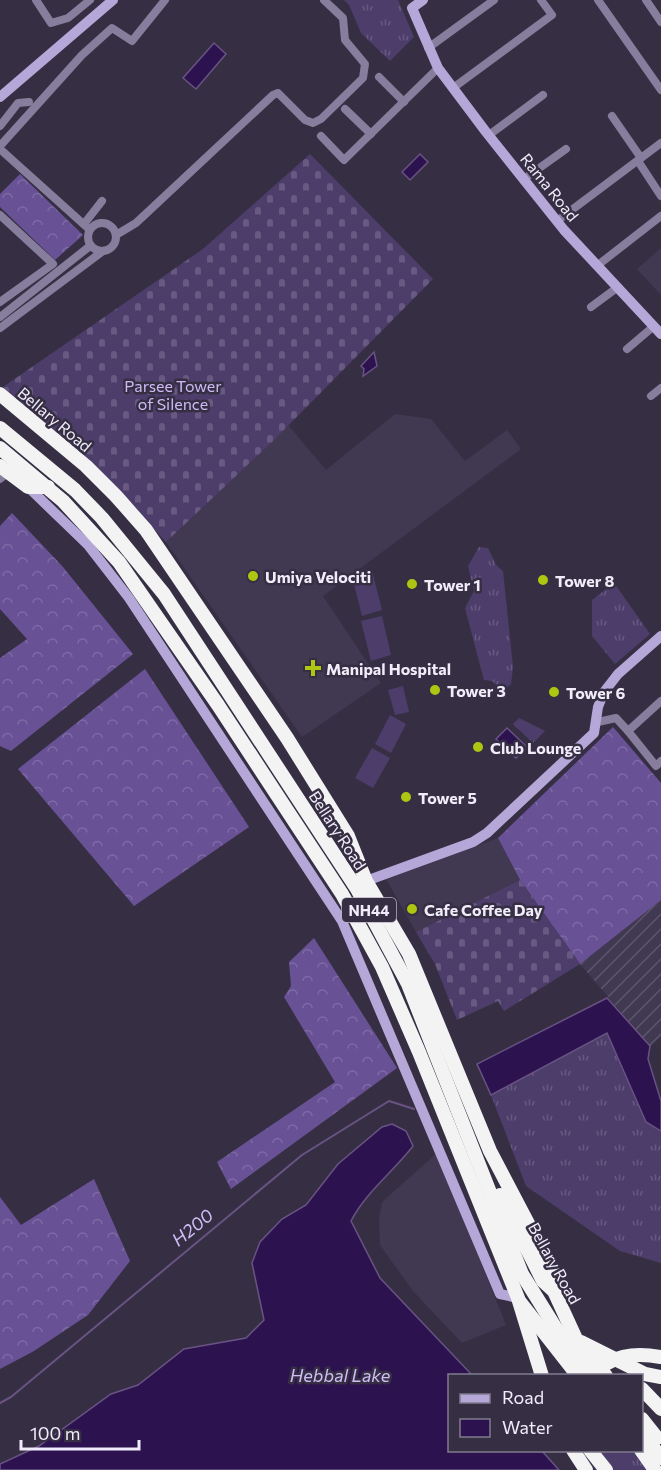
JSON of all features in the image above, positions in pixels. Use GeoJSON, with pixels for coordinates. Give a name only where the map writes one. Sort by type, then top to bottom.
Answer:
{"type":"FeatureCollection","features":[{"type":"Feature","properties":{"kind":"highway","name":"Bellary Road"},"geometry":{"type":"LineString","coordinates":[[0,394],[86,466],[146,530],[287,738],[348,836],[366,880],[409,954],[467,1114],[489,1184],[502,1197],[543,1281],[554,1291],[570,1349]]}},
{"type":"Feature","properties":{"kind":"highway","name":"Bellary Road"},"geometry":{"type":"LineString","coordinates":[[0,428],[75,490],[102,518],[164,594],[357,889],[408,984],[454,1081]]}},
{"type":"Feature","properties":{"kind":"highway","name":"Bellary Road"},"geometry":{"type":"LineString","coordinates":[[0,448],[7,470],[48,487],[92,529],[125,571],[342,894],[382,967],[518,1298]]}},
{"type":"Feature","properties":{"kind":"highway"},"geometry":{"type":"LineString","coordinates":[[7,470],[28,487],[48,487]]}},
{"type":"Feature","properties":{"kind":"highway"},"geometry":{"type":"LineString","coordinates":[[290,841],[303,833]]}},
{"type":"Feature","properties":{"kind":"highway"},"geometry":{"type":"LineString","coordinates":[[467,1114],[554,1274],[554,1291]]}},
{"type":"Feature","properties":{"kind":"highway"},"geometry":{"type":"LineString","coordinates":[[489,1184],[522,1274],[570,1349],[591,1374]]}},
{"type":"Feature","properties":{"kind":"highway","name":"NH44"},"geometry":{"type":"LineString","coordinates":[[518,1298],[541,1374]]}},
{"type":"Feature","properties":{"kind":"highway","name":"NH44"},"geometry":{"type":"LineString","coordinates":[[518,1298],[570,1349],[577,1374]]}},
{"type":"Feature","properties":{"kind":"highway"},"geometry":{"type":"LineString","coordinates":[[525,1326],[566,1374]]}},
{"type":"Feature","properties":{"kind":"highway"},"geometry":{"type":"LineString","coordinates":[[570,1349],[595,1350],[625,1370],[661,1377]]}},
{"type":"Feature","properties":{"kind":"highway"},"geometry":{"type":"LineString","coordinates":[[570,1349],[603,1374]]}},
{"type":"Feature","properties":{"kind":"highway"},"geometry":{"type":"LineString","coordinates":[[595,1374],[609,1361],[623,1356],[634,1354],[661,1357]]}},
{"type":"Feature","properties":{"kind":"highway"},"geometry":{"type":"LineString","coordinates":[[643,1390],[661,1409]]}},
{"type":"Feature","properties":{"kind":"highway"},"geometry":{"type":"LineString","coordinates":[[643,1420],[661,1442]]}},
{"type":"Feature","properties":{"kind":"highway"},"geometry":{"type":"LineString","coordinates":[[643,1433],[661,1458]]}},
{"type":"Feature","properties":{"kind":"highway"},"geometry":{"type":"LineString","coordinates":[[574,1452],[586,1470]]}},
{"type":"Feature","properties":{"kind":"highway"},"geometry":{"type":"LineString","coordinates":[[592,1452],[606,1470]]}},
{"type":"Feature","properties":{"kind":"highway"},"geometry":{"type":"LineString","coordinates":[[632,1452],[645,1470]]}},
{"type":"Feature","properties":{"kind":"highway"},"geometry":{"type":"LineString","coordinates":[[642,1452],[655,1470]]}},
{"type":"Feature","properties":{"kind":"street"},"geometry":{"type":"LineString","coordinates":[[36,0],[51,23],[68,18],[90,0],[100,11]]}},
{"type":"Feature","properties":{"kind":"street"},"geometry":{"type":"LineString","coordinates":[[0,97],[113,0]]}},
{"type":"Feature","properties":{"kind":"street"},"geometry":{"type":"LineString","coordinates":[[86,226],[0,148],[82,55],[112,28],[132,40],[165,0]]}},
{"type":"Feature","properties":{"kind":"street"},"geometry":{"type":"LineString","coordinates":[[116,235],[136,223],[273,95],[278,93],[304,120],[314,123],[363,78],[365,64],[345,40],[343,18],[324,0]]}},
{"type":"Feature","properties":{"kind":"street","name":"Rama Road"},"geometry":{"type":"LineString","coordinates":[[423,0],[412,8],[438,68],[557,221],[657,330]]}},
{"type":"Feature","properties":{"kind":"street"},"geometry":{"type":"LineString","coordinates":[[428,48],[494,0]]}},
{"type":"Feature","properties":{"kind":"street"},"geometry":{"type":"LineString","coordinates":[[453,88],[552,15],[541,0]]}},
{"type":"Feature","properties":{"kind":"street"},"geometry":{"type":"LineString","coordinates":[[598,0],[661,90]]}},
{"type":"Feature","properties":{"kind":"street"},"geometry":{"type":"LineString","coordinates":[[646,0],[661,22]]}},
{"type":"Feature","properties":{"kind":"street"},"geometry":{"type":"LineString","coordinates":[[81,7],[91,19]]}},
{"type":"Feature","properties":{"kind":"street"},"geometry":{"type":"LineString","coordinates":[[321,136],[344,160],[438,68]]}},
{"type":"Feature","properties":{"kind":"street"},"geometry":{"type":"LineString","coordinates":[[378,77],[404,102]]}},
{"type":"Feature","properties":{"kind":"street"},"geometry":{"type":"LineString","coordinates":[[489,135],[543,94]]}},
{"type":"Feature","properties":{"kind":"street"},"geometry":{"type":"LineString","coordinates":[[0,126],[18,103],[29,102]]}},
{"type":"Feature","properties":{"kind":"street"},"geometry":{"type":"LineString","coordinates":[[345,109],[371,134]]}},
{"type":"Feature","properties":{"kind":"street"},"geometry":{"type":"LineString","coordinates":[[612,116],[661,196]]}},
{"type":"Feature","properties":{"kind":"street"},"geometry":{"type":"LineString","coordinates":[[557,221],[661,143]]}},
{"type":"Feature","properties":{"kind":"street"},"geometry":{"type":"LineString","coordinates":[[524,179],[566,149]]}},
{"type":"Feature","properties":{"kind":"street"},"geometry":{"type":"LineString","coordinates":[[102,201],[86,226],[90,246],[103,251]]}},
{"type":"Feature","properties":{"kind":"street"},"geometry":{"type":"LineString","coordinates":[[0,215],[53,264],[0,302]]}},
{"type":"Feature","properties":{"kind":"street"},"geometry":{"type":"LineString","coordinates":[[598,265],[661,216]]}},
{"type":"Feature","properties":{"kind":"street"},"geometry":{"type":"LineString","coordinates":[[0,328],[114,244],[116,235],[112,227],[105,222],[86,226]]}},
{"type":"Feature","properties":{"kind":"street"},"geometry":{"type":"LineString","coordinates":[[0,317],[90,246]]}},
{"type":"Feature","properties":{"kind":"street"},"geometry":{"type":"LineString","coordinates":[[591,307],[618,287]]}},
{"type":"Feature","properties":{"kind":"street"},"geometry":{"type":"LineString","coordinates":[[627,349],[657,330]]}},
{"type":"Feature","properties":{"kind":"street"},"geometry":{"type":"LineString","coordinates":[[651,396],[661,388]]}},
{"type":"Feature","properties":{"kind":"street"},"geometry":{"type":"LineString","coordinates":[[28,487],[88,545],[129,598],[342,921],[416,1089],[500,1294],[518,1298]]}},
{"type":"Feature","properties":{"kind":"street"},"geometry":{"type":"LineString","coordinates":[[366,880],[473,842],[487,833],[579,750],[594,733],[598,722],[598,707],[604,693],[618,674],[661,636]]}},
{"type":"Feature","properties":{"kind":"street"},"geometry":{"type":"LineString","coordinates":[[628,731],[661,701]]}},
{"type":"Feature","properties":{"kind":"street"},"geometry":{"type":"LineString","coordinates":[[598,722],[616,718],[659,766]]}},
{"type":"Feature","properties":{"kind":"shaded area"},"geometry":{"type":"Polygon","coordinates":[[[661,248],[661,295],[637,269],[661,248]]]}},
{"type":"Feature","properties":{"kind":"shaded area"},"geometry":{"type":"Polygon","coordinates":[[[395,414],[431,419],[465,461],[507,430],[521,449],[323,596],[381,683],[302,737],[166,542],[288,425],[326,470],[395,414]]]}},
{"type":"Feature","properties":{"kind":"shaded area"},"geometry":{"type":"Polygon","coordinates":[[[498,838],[520,880],[416,932],[386,879],[498,838]]]}},
{"type":"Feature","properties":{"kind":"shaded area"},"geometry":{"type":"Polygon","coordinates":[[[661,900],[661,1037],[650,1046],[580,964],[661,900]]]}},
{"type":"Feature","properties":{"kind":"shaded area"},"geometry":{"type":"Polygon","coordinates":[[[437,1153],[506,1325],[462,1343],[413,1291],[380,1245],[379,1220],[382,1202],[437,1153]]]}},
{"type":"Feature","properties":{"kind":"green space"},"geometry":{"type":"Polygon","coordinates":[[[344,0],[398,0],[414,37],[390,61],[361,33],[349,5],[344,0]]]}},
{"type":"Feature","properties":{"kind":"green space","name":"Parsee Tower of Silence"},"geometry":{"type":"Polygon","coordinates":[[[310,154],[433,279],[272,442],[166,542],[94,464],[3,387],[203,249],[310,154]]]}},
{"type":"Feature","properties":{"kind":"green space"},"geometry":{"type":"Polygon","coordinates":[[[20,174],[83,235],[55,260],[0,207],[0,194],[20,174]]]}},
{"type":"Feature","properties":{"kind":"green space"},"geometry":{"type":"Polygon","coordinates":[[[12,513],[63,567],[133,654],[11,751],[0,746],[0,658],[27,639],[0,609],[0,526],[12,513]]]}},
{"type":"Feature","properties":{"kind":"green space"},"geometry":{"type":"Polygon","coordinates":[[[479,547],[488,548],[496,565],[503,571],[513,667],[511,684],[503,691],[492,681],[484,680],[465,608],[474,591],[468,566],[479,547]]]}},
{"type":"Feature","properties":{"kind":"green space"},"geometry":{"type":"Polygon","coordinates":[[[372,571],[382,610],[362,616],[352,576],[372,571]]]}},
{"type":"Feature","properties":{"kind":"green space"},"geometry":{"type":"Polygon","coordinates":[[[614,583],[650,634],[615,664],[592,636],[592,600],[614,583]]]}},
{"type":"Feature","properties":{"kind":"green space"},"geometry":{"type":"Polygon","coordinates":[[[382,616],[391,655],[371,661],[361,621],[382,616]]]}},
{"type":"Feature","properties":{"kind":"green space"},"geometry":{"type":"Polygon","coordinates":[[[145,669],[249,827],[134,906],[18,769],[145,669]]]}},
{"type":"Feature","properties":{"kind":"green space"},"geometry":{"type":"Polygon","coordinates":[[[403,686],[409,712],[395,715],[388,690],[403,686]]]}},
{"type":"Feature","properties":{"kind":"green space"},"geometry":{"type":"Polygon","coordinates":[[[390,715],[406,724],[391,753],[375,744],[390,715]]]}},
{"type":"Feature","properties":{"kind":"green space"},"geometry":{"type":"Polygon","coordinates":[[[519,718],[545,731],[533,743],[513,724],[519,718]]]}},
{"type":"Feature","properties":{"kind":"green space"},"geometry":{"type":"Polygon","coordinates":[[[613,727],[661,783],[661,900],[580,964],[520,880],[498,838],[613,727]]]}},
{"type":"Feature","properties":{"kind":"green space"},"geometry":{"type":"Polygon","coordinates":[[[372,748],[390,758],[373,788],[355,778],[372,748]]]}},
{"type":"Feature","properties":{"kind":"green space"},"geometry":{"type":"Polygon","coordinates":[[[520,880],[580,964],[504,1011],[498,1001],[457,1020],[435,964],[416,932],[520,880]]]}},
{"type":"Feature","properties":{"kind":"green space"},"geometry":{"type":"Polygon","coordinates":[[[314,938],[397,1068],[231,1189],[217,1162],[335,1082],[284,997],[291,986],[289,962],[314,938]]]}},
{"type":"Feature","properties":{"kind":"green space"},"geometry":{"type":"Polygon","coordinates":[[[607,1032],[646,1122],[661,1131],[661,1263],[620,1251],[526,1186],[491,1095],[607,1032]]]}},
{"type":"Feature","properties":{"kind":"green space"},"geometry":{"type":"Polygon","coordinates":[[[94,1179],[130,1261],[88,1315],[34,1351],[0,1369],[0,1197],[21,1225],[94,1179]]]}},
{"type":"Feature","properties":{"kind":"green space"},"geometry":{"type":"Polygon","coordinates":[[[582,1452],[641,1452],[653,1470],[596,1470],[582,1452]]]}},
{"type":"Feature","properties":{"kind":"water"},"geometry":{"type":"Polygon","coordinates":[[[214,43],[226,54],[196,89],[183,78],[214,43]]]}},
{"type":"Feature","properties":{"kind":"water"},"geometry":{"type":"Polygon","coordinates":[[[420,154],[428,162],[410,180],[402,172],[420,154]]]}},
{"type":"Feature","properties":{"kind":"water"},"geometry":{"type":"Polygon","coordinates":[[[374,352],[377,366],[363,376],[364,369],[361,366],[374,352]]]}},
{"type":"Feature","properties":{"kind":"water"},"geometry":{"type":"Polygon","coordinates":[[[507,728],[527,747],[516,758],[496,739],[507,728]]]}},
{"type":"Feature","properties":{"kind":"water"},"geometry":{"type":"Polygon","coordinates":[[[607,998],[650,1046],[648,1059],[661,1101],[661,1131],[646,1122],[607,1033],[491,1095],[477,1064],[607,998]]]}},
{"type":"Feature","properties":{"kind":"water","name":"Hebbal Lake"},"geometry":{"type":"Polygon","coordinates":[[[392,1124],[406,1131],[413,1146],[372,1191],[351,1221],[380,1278],[471,1374],[448,1374],[448,1452],[543,1452],[559,1470],[0,1470],[0,1464],[39,1446],[111,1394],[138,1385],[184,1349],[246,1338],[264,1320],[252,1263],[260,1242],[282,1219],[306,1205],[338,1164],[382,1127],[392,1124]]]}},
{"type":"Feature","properties":{"kind":"waterway","name":"H200"},"geometry":{"type":"LineString","coordinates":[[0,1403],[11,1397],[302,1155],[389,1101],[414,1109]]}},
{"type":"Feature","properties":{"kind":"place","name":"Umiya Velociti"},"geometry":{"type":"Point","coordinates":[253,576]}},
{"type":"Feature","properties":{"kind":"place","name":"Tower 8"},"geometry":{"type":"Point","coordinates":[543,580]}},
{"type":"Feature","properties":{"kind":"place","name":"Tower 1"},"geometry":{"type":"Point","coordinates":[412,584]}},
{"type":"Feature","properties":{"kind":"place","name":"Manipal Hospital"},"geometry":{"type":"Point","coordinates":[313,668]}},
{"type":"Feature","properties":{"kind":"place","name":"Tower 3"},"geometry":{"type":"Point","coordinates":[435,690]}},
{"type":"Feature","properties":{"kind":"place","name":"Tower 6"},"geometry":{"type":"Point","coordinates":[554,692]}},
{"type":"Feature","properties":{"kind":"place","name":"Club Lounge"},"geometry":{"type":"Point","coordinates":[478,747]}},
{"type":"Feature","properties":{"kind":"place","name":"Tower 5"},"geometry":{"type":"Point","coordinates":[406,797]}},
{"type":"Feature","properties":{"kind":"place","name":"Cafe Coffee Day"},"geometry":{"type":"Point","coordinates":[412,909]}}]}
